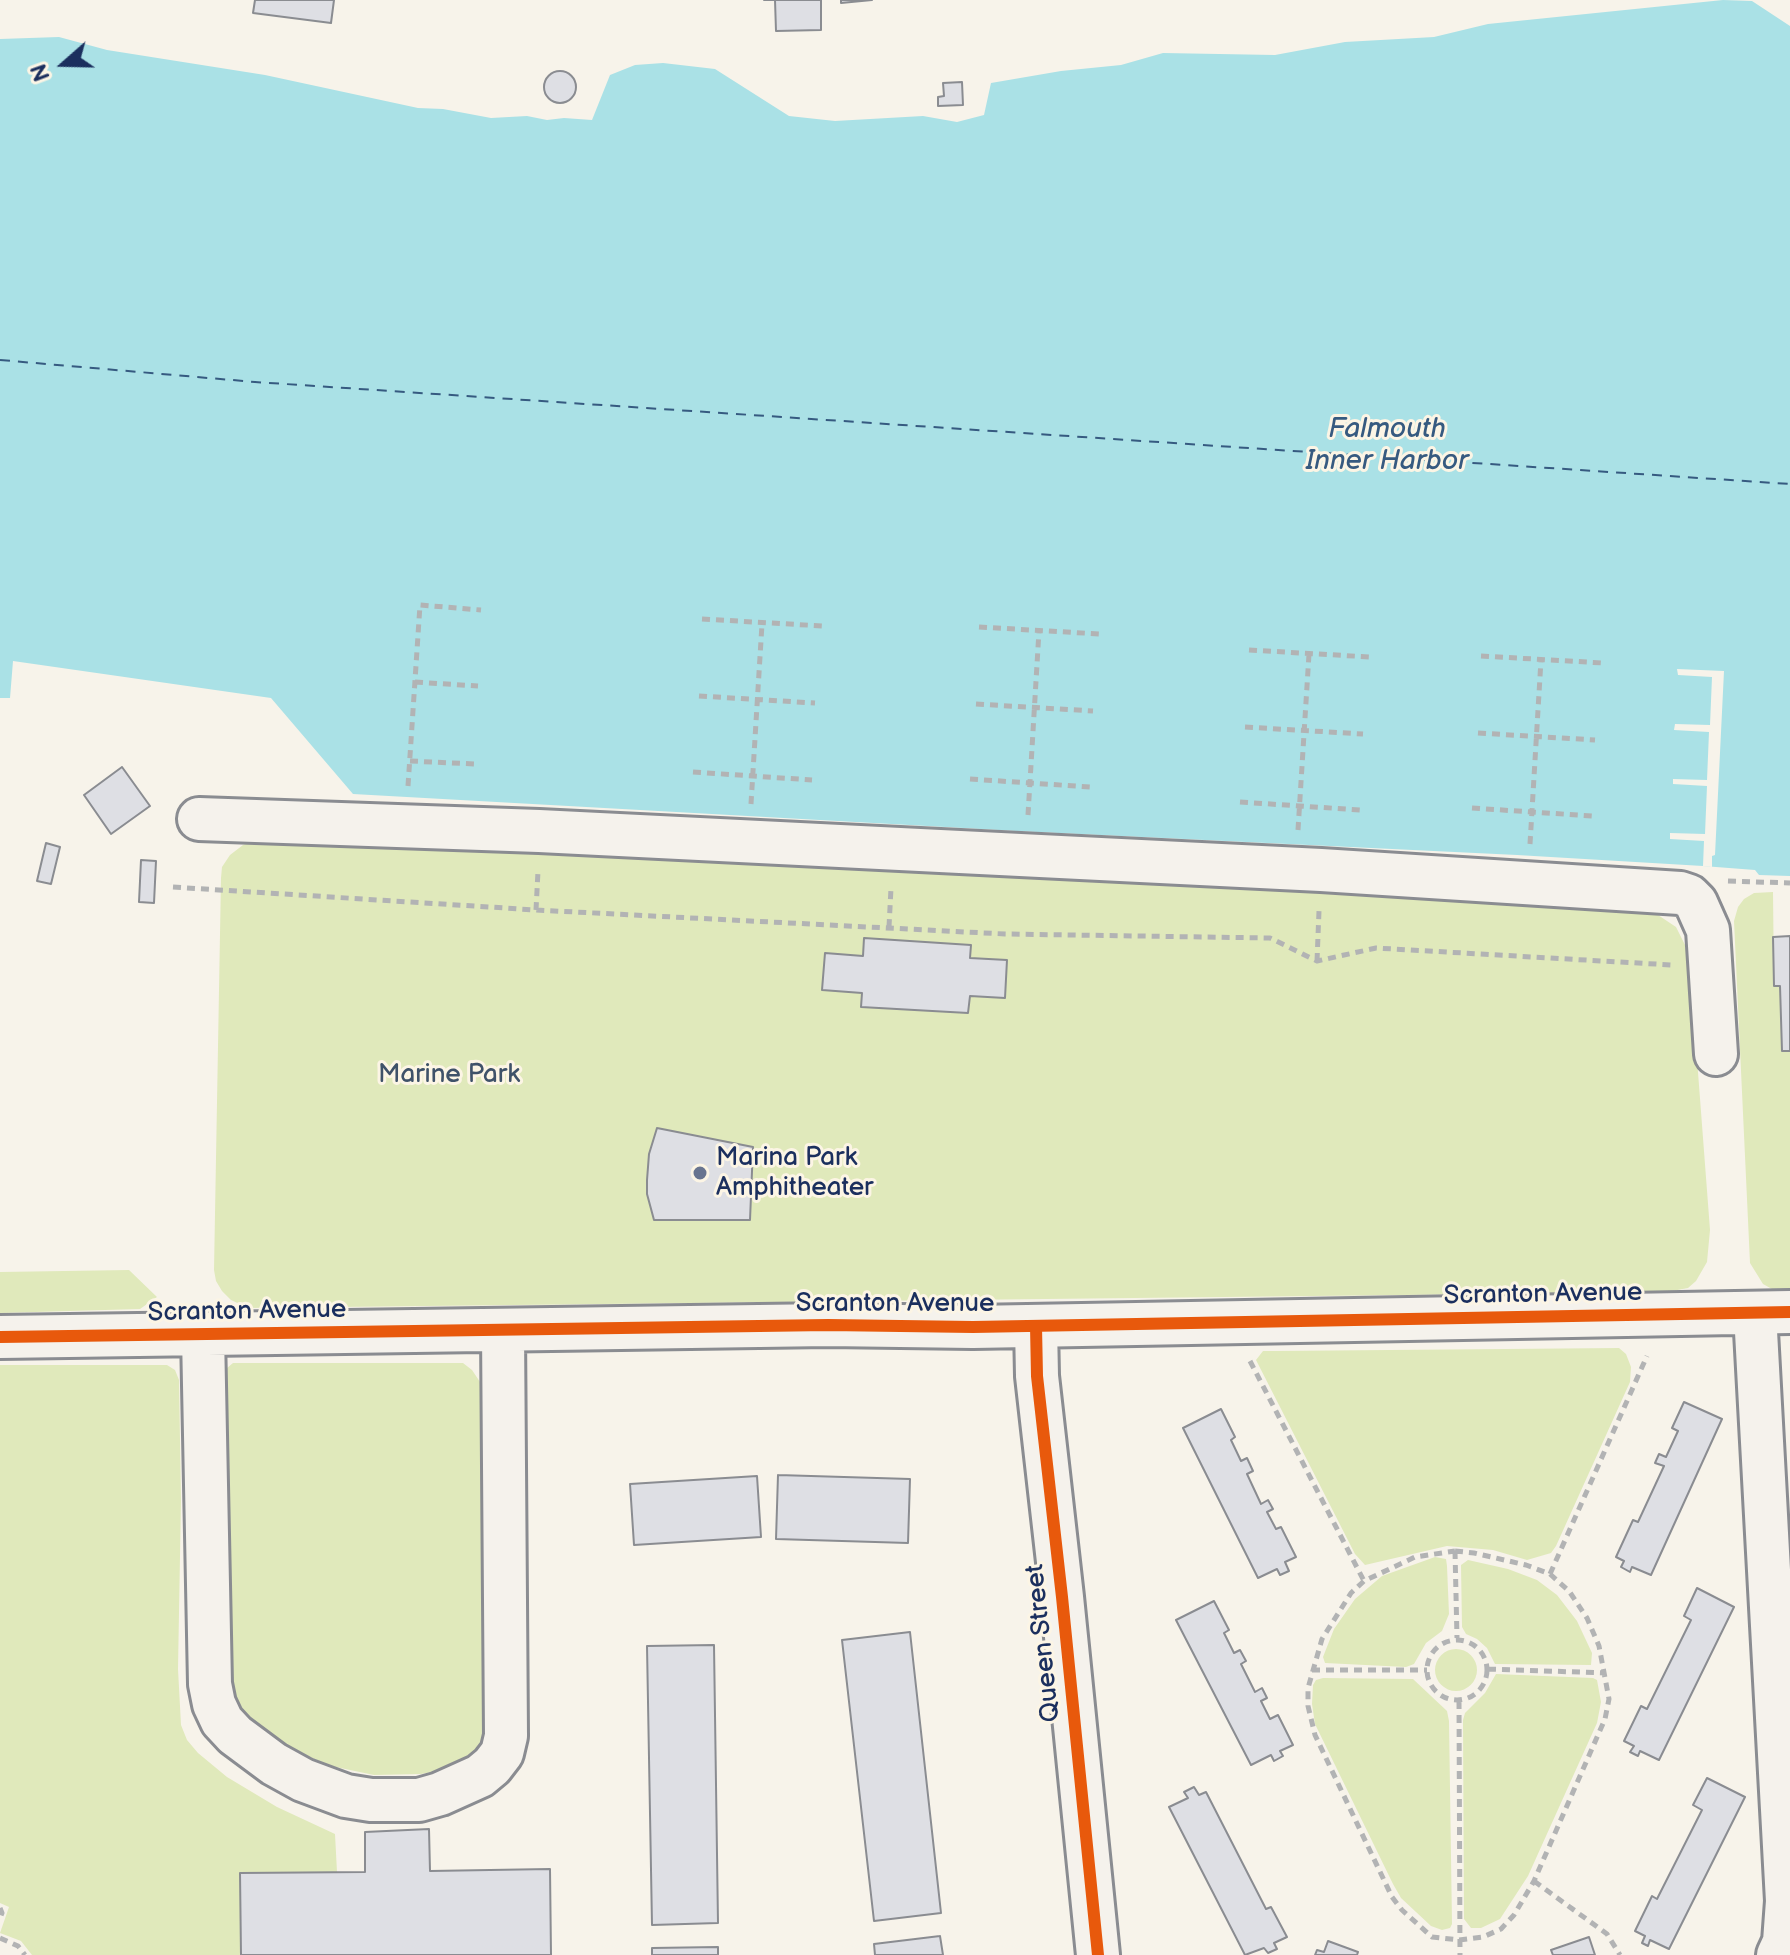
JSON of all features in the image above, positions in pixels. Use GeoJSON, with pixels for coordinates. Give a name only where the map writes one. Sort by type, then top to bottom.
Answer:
{"type":"FeatureCollection","features":[{"type":"Feature","properties":{"kind":"street"},"geometry":{"type":"LineString","coordinates":[[199,819],[1321,870],[1680,893],[1696,903],[1708,930],[1716,1054]]}},
{"type":"Feature","properties":{"kind":"street"},"geometry":{"type":"LineString","coordinates":[[1772,1313],[1787,1901],[1784,1942],[1778,1955]]}},
{"type":"Feature","properties":{"kind":"street","name":"Scranton Avenue"},"geometry":{"type":"LineString","coordinates":[[0,1337],[828,1325],[1036,1326],[1772,1313]]}},
{"type":"Feature","properties":{"kind":"street","name":"Queen Street"},"geometry":{"type":"LineString","coordinates":[[1036,1326],[1037,1376],[1098,1955]]}},
{"type":"Feature","properties":{"kind":"street"},"geometry":{"type":"LineString","coordinates":[[203,1335],[210,1684],[214,1704],[222,1721],[235,1735],[262,1756],[303,1780],[346,1796],[371,1800],[419,1800],[480,1776],[502,1753],[506,1736],[503,1330]]}},
{"type":"Feature","properties":{"kind":"path"},"geometry":{"type":"LineString","coordinates":[[405,827],[420,605],[481,610]]}},
{"type":"Feature","properties":{"kind":"path"},"geometry":{"type":"LineString","coordinates":[[702,619],[823,626]]}},
{"type":"Feature","properties":{"kind":"path"},"geometry":{"type":"LineString","coordinates":[[750,817],[762,624]]}},
{"type":"Feature","properties":{"kind":"path"},"geometry":{"type":"LineString","coordinates":[[979,627],[1100,634]]}},
{"type":"Feature","properties":{"kind":"path"},"geometry":{"type":"LineString","coordinates":[[1027,824],[1039,631]]}},
{"type":"Feature","properties":{"kind":"path"},"geometry":{"type":"LineString","coordinates":[[1249,650],[1370,657]]}},
{"type":"Feature","properties":{"kind":"path"},"geometry":{"type":"LineString","coordinates":[[1298,832],[1309,654]]}},
{"type":"Feature","properties":{"kind":"path"},"geometry":{"type":"LineString","coordinates":[[1481,656],[1603,663]]}},
{"type":"Feature","properties":{"kind":"path"},"geometry":{"type":"LineString","coordinates":[[1529,853],[1541,660]]}},
{"type":"Feature","properties":{"kind":"path"},"geometry":{"type":"LineString","coordinates":[[415,682],[478,686]]}},
{"type":"Feature","properties":{"kind":"path"},"geometry":{"type":"LineString","coordinates":[[699,696],[815,703]]}},
{"type":"Feature","properties":{"kind":"path"},"geometry":{"type":"LineString","coordinates":[[976,704],[1093,711]]}},
{"type":"Feature","properties":{"kind":"path"},"geometry":{"type":"LineString","coordinates":[[1245,727],[1363,734]]}},
{"type":"Feature","properties":{"kind":"path"},"geometry":{"type":"LineString","coordinates":[[1478,733],[1595,740]]}},
{"type":"Feature","properties":{"kind":"path"},"geometry":{"type":"LineString","coordinates":[[410,761],[476,764]]}},
{"type":"Feature","properties":{"kind":"path"},"geometry":{"type":"LineString","coordinates":[[693,772],[812,780]]}},
{"type":"Feature","properties":{"kind":"path"},"geometry":{"type":"LineString","coordinates":[[970,779],[1090,787]]}},
{"type":"Feature","properties":{"kind":"path"},"geometry":{"type":"LineString","coordinates":[[1240,802],[1360,810]]}},
{"type":"Feature","properties":{"kind":"path"},"geometry":{"type":"LineString","coordinates":[[1472,808],[1592,816]]}},
{"type":"Feature","properties":{"kind":"path"},"geometry":{"type":"LineString","coordinates":[[1317,961],[1321,870]]}},
{"type":"Feature","properties":{"kind":"path"},"geometry":{"type":"LineString","coordinates":[[1696,903],[1729,879],[1790,883]]}},
{"type":"Feature","properties":{"kind":"path"},"geometry":{"type":"LineString","coordinates":[[173,887],[536,910],[1005,934],[1270,938],[1317,961],[1376,948],[1671,964],[1686,979],[1712,981]]}},
{"type":"Feature","properties":{"kind":"path"},"geometry":{"type":"LineString","coordinates":[[1550,1574],[1648,1351]]}},
{"type":"Feature","properties":{"kind":"path"},"geometry":{"type":"LineString","coordinates":[[1250,1360],[1364,1581]]}},
{"type":"Feature","properties":{"kind":"path"},"geometry":{"type":"LineString","coordinates":[[1455,1551],[1457,1638]]}},
{"type":"Feature","properties":{"kind":"path"},"geometry":{"type":"LineString","coordinates":[[1455,1551],[1501,1558],[1550,1574],[1569,1591],[1587,1618],[1599,1646],[1609,1699],[1605,1719],[1534,1881],[1514,1915],[1501,1929],[1483,1937],[1459,1940],[1432,1937],[1392,1897],[1315,1735],[1308,1706],[1312,1670],[1322,1639],[1332,1619],[1364,1581],[1415,1557],[1455,1551]]}},
{"type":"Feature","properties":{"kind":"path"},"geometry":{"type":"LineString","coordinates":[[1457,1638],[1471,1642],[1481,1650],[1488,1669],[1485,1682],[1477,1693],[1459,1701],[1445,1698],[1436,1690],[1429,1681],[1427,1670],[1434,1651],[1443,1642],[1457,1638]]}},
{"type":"Feature","properties":{"kind":"path"},"geometry":{"type":"LineString","coordinates":[[1488,1669],[1606,1673]]}},
{"type":"Feature","properties":{"kind":"path"},"geometry":{"type":"LineString","coordinates":[[1312,1670],[1427,1670]]}},
{"type":"Feature","properties":{"kind":"path"},"geometry":{"type":"LineString","coordinates":[[1459,1701],[1460,1955]]}},
{"type":"Feature","properties":{"kind":"path"},"geometry":{"type":"LineString","coordinates":[[1534,1881],[1607,1934],[1620,1955]]}},
{"type":"Feature","properties":{"kind":"path"},"geometry":{"type":"LineString","coordinates":[[0,1908],[0,1918]]}},
{"type":"Feature","properties":{"kind":"path"},"geometry":{"type":"LineString","coordinates":[[0,1938],[18,1946],[25,1955]]}},
{"type":"Feature","properties":{"kind":"green space","name":"Marine Park"},"geometry":{"type":"Polygon","coordinates":[[[263,838],[524,845],[1646,907],[1676,927],[1685,945],[1690,967],[1710,1230],[1707,1262],[1688,1288],[1667,1292],[248,1308],[231,1300],[222,1291],[214,1270],[221,878],[222,867],[230,855],[243,845],[263,838]]]}},
{"type":"Feature","properties":{"kind":"green space"},"geometry":{"type":"Polygon","coordinates":[[[1773,892],[1774,985],[1780,986],[1782,1051],[1790,1051],[1790,1289],[1772,1289],[1763,1284],[1750,1263],[1734,921],[1744,899],[1754,893],[1773,892]]]}},
{"type":"Feature","properties":{"kind":"green space"},"geometry":{"type":"Polygon","coordinates":[[[129,1270],[157,1297],[140,1309],[0,1313],[0,1272],[129,1270]]]}},
{"type":"Feature","properties":{"kind":"green space"},"geometry":{"type":"Polygon","coordinates":[[[1619,1348],[1626,1354],[1631,1367],[1630,1382],[1556,1546],[1551,1553],[1527,1560],[1493,1550],[1447,1546],[1365,1565],[1355,1554],[1256,1360],[1263,1351],[1619,1348]]]}},
{"type":"Feature","properties":{"kind":"green space"},"geometry":{"type":"Polygon","coordinates":[[[233,1363],[463,1363],[480,1382],[485,1399],[485,1739],[483,1748],[453,1768],[421,1774],[374,1775],[331,1766],[265,1738],[239,1712],[227,1671],[221,1373],[233,1363]]]}},
{"type":"Feature","properties":{"kind":"green space"},"geometry":{"type":"Polygon","coordinates":[[[0,1365],[167,1365],[175,1370],[179,1380],[181,1500],[178,1669],[181,1725],[187,1740],[198,1753],[227,1777],[277,1807],[335,1834],[337,1872],[240,1873],[241,1955],[32,1955],[21,1941],[0,1933],[9,1907],[0,1903],[0,1365]]]}},
{"type":"Feature","properties":{"kind":"green space"},"geometry":{"type":"Polygon","coordinates":[[[1435,1557],[1446,1559],[1449,1614],[1442,1631],[1426,1643],[1414,1664],[1406,1667],[1325,1663],[1323,1657],[1334,1629],[1355,1599],[1382,1576],[1435,1557]]]}},
{"type":"Feature","properties":{"kind":"green space"},"geometry":{"type":"Polygon","coordinates":[[[1468,1560],[1508,1569],[1537,1580],[1557,1595],[1577,1621],[1592,1653],[1591,1665],[1495,1664],[1487,1648],[1466,1634],[1462,1627],[1461,1565],[1468,1560]]]}},
{"type":"Feature","properties":{"kind":"green space"},"geometry":{"type":"Polygon","coordinates":[[[1456,1649],[1471,1655],[1477,1670],[1471,1685],[1456,1691],[1441,1685],[1435,1670],[1441,1655],[1456,1649]]]}},
{"type":"Feature","properties":{"kind":"green space"},"geometry":{"type":"Polygon","coordinates":[[[1496,1674],[1593,1678],[1597,1680],[1601,1702],[1597,1723],[1528,1876],[1500,1919],[1481,1928],[1471,1928],[1464,1919],[1463,1720],[1465,1713],[1485,1693],[1496,1674]]]}},
{"type":"Feature","properties":{"kind":"green space"},"geometry":{"type":"Polygon","coordinates":[[[1323,1678],[1413,1679],[1447,1711],[1450,1928],[1442,1930],[1431,1926],[1401,1898],[1393,1884],[1315,1724],[1313,1685],[1323,1678]]]}},
{"type":"Feature","properties":{"kind":"water","name":"Falmouth Inner Harbor"},"geometry":{"type":"Polygon","coordinates":[[[1723,0],[1752,1],[1790,26],[1790,876],[1759,875],[1755,870],[1703,866],[1517,855],[353,794],[271,698],[13,661],[10,698],[0,698],[0,39],[59,37],[107,50],[265,75],[418,108],[443,109],[491,118],[527,116],[547,120],[592,120],[610,75],[635,65],[663,63],[715,69],[789,116],[835,121],[923,116],[957,122],[984,115],[991,83],[1121,65],[1163,53],[1275,55],[1345,42],[1434,37],[1488,24],[1723,0]]]}},
{"type":"Feature","properties":{"kind":"pier"},"geometry":{"type":"Polygon","coordinates":[[[1677,669],[1724,671],[1712,867],[1703,866],[1704,841],[1670,839],[1670,833],[1705,834],[1707,786],[1673,784],[1673,779],[1707,780],[1709,732],[1674,730],[1675,724],[1710,725],[1712,677],[1678,675],[1677,669]]]}},
{"type":"Feature","properties":{"kind":"building"},"geometry":{"type":"Polygon","coordinates":[[[255,0],[334,0],[331,23],[253,13],[255,0]]]}},
{"type":"Feature","properties":{"kind":"building"},"geometry":{"type":"Polygon","coordinates":[[[775,0],[821,0],[821,30],[776,31],[775,0]]]}},
{"type":"Feature","properties":{"kind":"building"},"geometry":{"type":"Polygon","coordinates":[[[841,0],[872,0],[841,3],[841,0]]]}},
{"type":"Feature","properties":{"kind":"building"},"geometry":{"type":"Polygon","coordinates":[[[560,71],[572,75],[576,87],[572,99],[560,103],[548,99],[544,87],[548,75],[560,71]]]}},
{"type":"Feature","properties":{"kind":"building"},"geometry":{"type":"Polygon","coordinates":[[[962,82],[963,105],[938,106],[938,97],[944,96],[943,83],[962,82]]]}},
{"type":"Feature","properties":{"kind":"building"},"geometry":{"type":"Polygon","coordinates":[[[122,767],[150,806],[111,834],[84,795],[122,767]]]}},
{"type":"Feature","properties":{"kind":"building"},"geometry":{"type":"Polygon","coordinates":[[[46,843],[60,847],[51,884],[37,881],[46,843]]]}},
{"type":"Feature","properties":{"kind":"building"},"geometry":{"type":"Polygon","coordinates":[[[141,860],[156,861],[154,903],[139,902],[141,860]]]}},
{"type":"Feature","properties":{"kind":"building"},"geometry":{"type":"Polygon","coordinates":[[[1790,936],[1790,1051],[1782,1051],[1780,986],[1774,986],[1773,937],[1790,936]]]}},
{"type":"Feature","properties":{"kind":"building"},"geometry":{"type":"Polygon","coordinates":[[[864,938],[971,945],[970,958],[1007,960],[1005,998],[970,996],[968,1013],[861,1007],[862,993],[822,990],[825,953],[863,956],[864,938]]]}},
{"type":"Feature","properties":{"kind":"building","name":"Marina Park Amphitheater"},"geometry":{"type":"Polygon","coordinates":[[[657,1128],[753,1147],[750,1220],[654,1220],[647,1194],[647,1180],[649,1154],[657,1128]]]}},
{"type":"Feature","properties":{"kind":"building"},"geometry":{"type":"Polygon","coordinates":[[[1684,1402],[1722,1419],[1651,1575],[1632,1567],[1630,1572],[1621,1567],[1624,1561],[1616,1557],[1633,1520],[1638,1522],[1664,1466],[1655,1463],[1659,1454],[1666,1457],[1678,1431],[1672,1428],[1684,1402]]]}},
{"type":"Feature","properties":{"kind":"building"},"geometry":{"type":"Polygon","coordinates":[[[1221,1409],[1235,1437],[1231,1440],[1241,1461],[1247,1458],[1253,1471],[1247,1474],[1261,1504],[1268,1500],[1273,1509],[1267,1512],[1276,1529],[1281,1527],[1296,1557],[1285,1562],[1289,1571],[1280,1575],[1277,1569],[1258,1578],[1183,1428],[1221,1409]]]}},
{"type":"Feature","properties":{"kind":"building"},"geometry":{"type":"Polygon","coordinates":[[[778,1475],[910,1479],[908,1543],[776,1539],[778,1475]]]}},
{"type":"Feature","properties":{"kind":"building"},"geometry":{"type":"Polygon","coordinates":[[[757,1476],[761,1537],[634,1545],[630,1484],[757,1476]]]}},
{"type":"Feature","properties":{"kind":"building"},"geometry":{"type":"Polygon","coordinates":[[[1697,1588],[1734,1607],[1659,1760],[1640,1751],[1638,1756],[1630,1752],[1634,1746],[1624,1741],[1641,1706],[1647,1709],[1691,1620],[1684,1616],[1697,1588]]]}},
{"type":"Feature","properties":{"kind":"building"},"geometry":{"type":"Polygon","coordinates":[[[1214,1601],[1229,1630],[1224,1633],[1234,1653],[1240,1650],[1246,1661],[1241,1664],[1255,1692],[1262,1688],[1267,1698],[1261,1701],[1270,1719],[1278,1715],[1293,1745],[1280,1751],[1283,1756],[1274,1761],[1271,1755],[1251,1765],[1176,1620],[1214,1601]]]}},
{"type":"Feature","properties":{"kind":"building"},"geometry":{"type":"Polygon","coordinates":[[[910,1632],[941,1913],[874,1921],[842,1640],[910,1632]]]}},
{"type":"Feature","properties":{"kind":"building"},"geometry":{"type":"Polygon","coordinates":[[[714,1645],[718,1923],[652,1925],[647,1646],[714,1645]]]}},
{"type":"Feature","properties":{"kind":"building"},"geometry":{"type":"Polygon","coordinates":[[[1707,1778],[1745,1797],[1669,1949],[1650,1940],[1648,1946],[1642,1943],[1645,1936],[1635,1931],[1652,1896],[1657,1899],[1702,1810],[1693,1805],[1707,1778]]]}},
{"type":"Feature","properties":{"kind":"building"},"geometry":{"type":"Polygon","coordinates":[[[1194,1787],[1199,1795],[1206,1792],[1266,1909],[1271,1907],[1287,1937],[1274,1943],[1277,1949],[1268,1953],[1264,1948],[1245,1955],[1169,1807],[1188,1798],[1184,1792],[1194,1787]]]}},
{"type":"Feature","properties":{"kind":"building"},"geometry":{"type":"Polygon","coordinates":[[[429,1829],[430,1871],[550,1869],[551,1955],[241,1955],[240,1873],[365,1872],[365,1832],[429,1829]]]}},
{"type":"Feature","properties":{"kind":"building"},"geometry":{"type":"Polygon","coordinates":[[[940,1936],[943,1955],[875,1955],[874,1944],[940,1936]]]}},
{"type":"Feature","properties":{"kind":"building"},"geometry":{"type":"Polygon","coordinates":[[[1589,1937],[1595,1955],[1553,1955],[1551,1950],[1589,1937]]]}},
{"type":"Feature","properties":{"kind":"building"},"geometry":{"type":"Polygon","coordinates":[[[1328,1941],[1358,1952],[1357,1955],[1315,1955],[1317,1950],[1324,1952],[1328,1941]]]}},
{"type":"Feature","properties":{"kind":"building"},"geometry":{"type":"Polygon","coordinates":[[[718,1947],[718,1955],[652,1955],[652,1948],[718,1947]]]}},
{"type":"Feature","properties":{"kind":"ferry route"},"geometry":{"type":"LineString","coordinates":[[0,360],[255,382],[1790,484]]}},
{"type":"Feature","properties":{"kind":"cycle path"},"geometry":{"type":"LineString","coordinates":[[0,1337],[828,1325],[973,1327],[1790,1312]]}},
{"type":"Feature","properties":{"kind":"cycle path"},"geometry":{"type":"LineString","coordinates":[[1036,1326],[1037,1376],[1098,1955]]}},
{"type":"Feature","properties":{"kind":"place","name":"Marina Park Amphitheater"},"geometry":{"type":"Point","coordinates":[700,1173]}}]}
